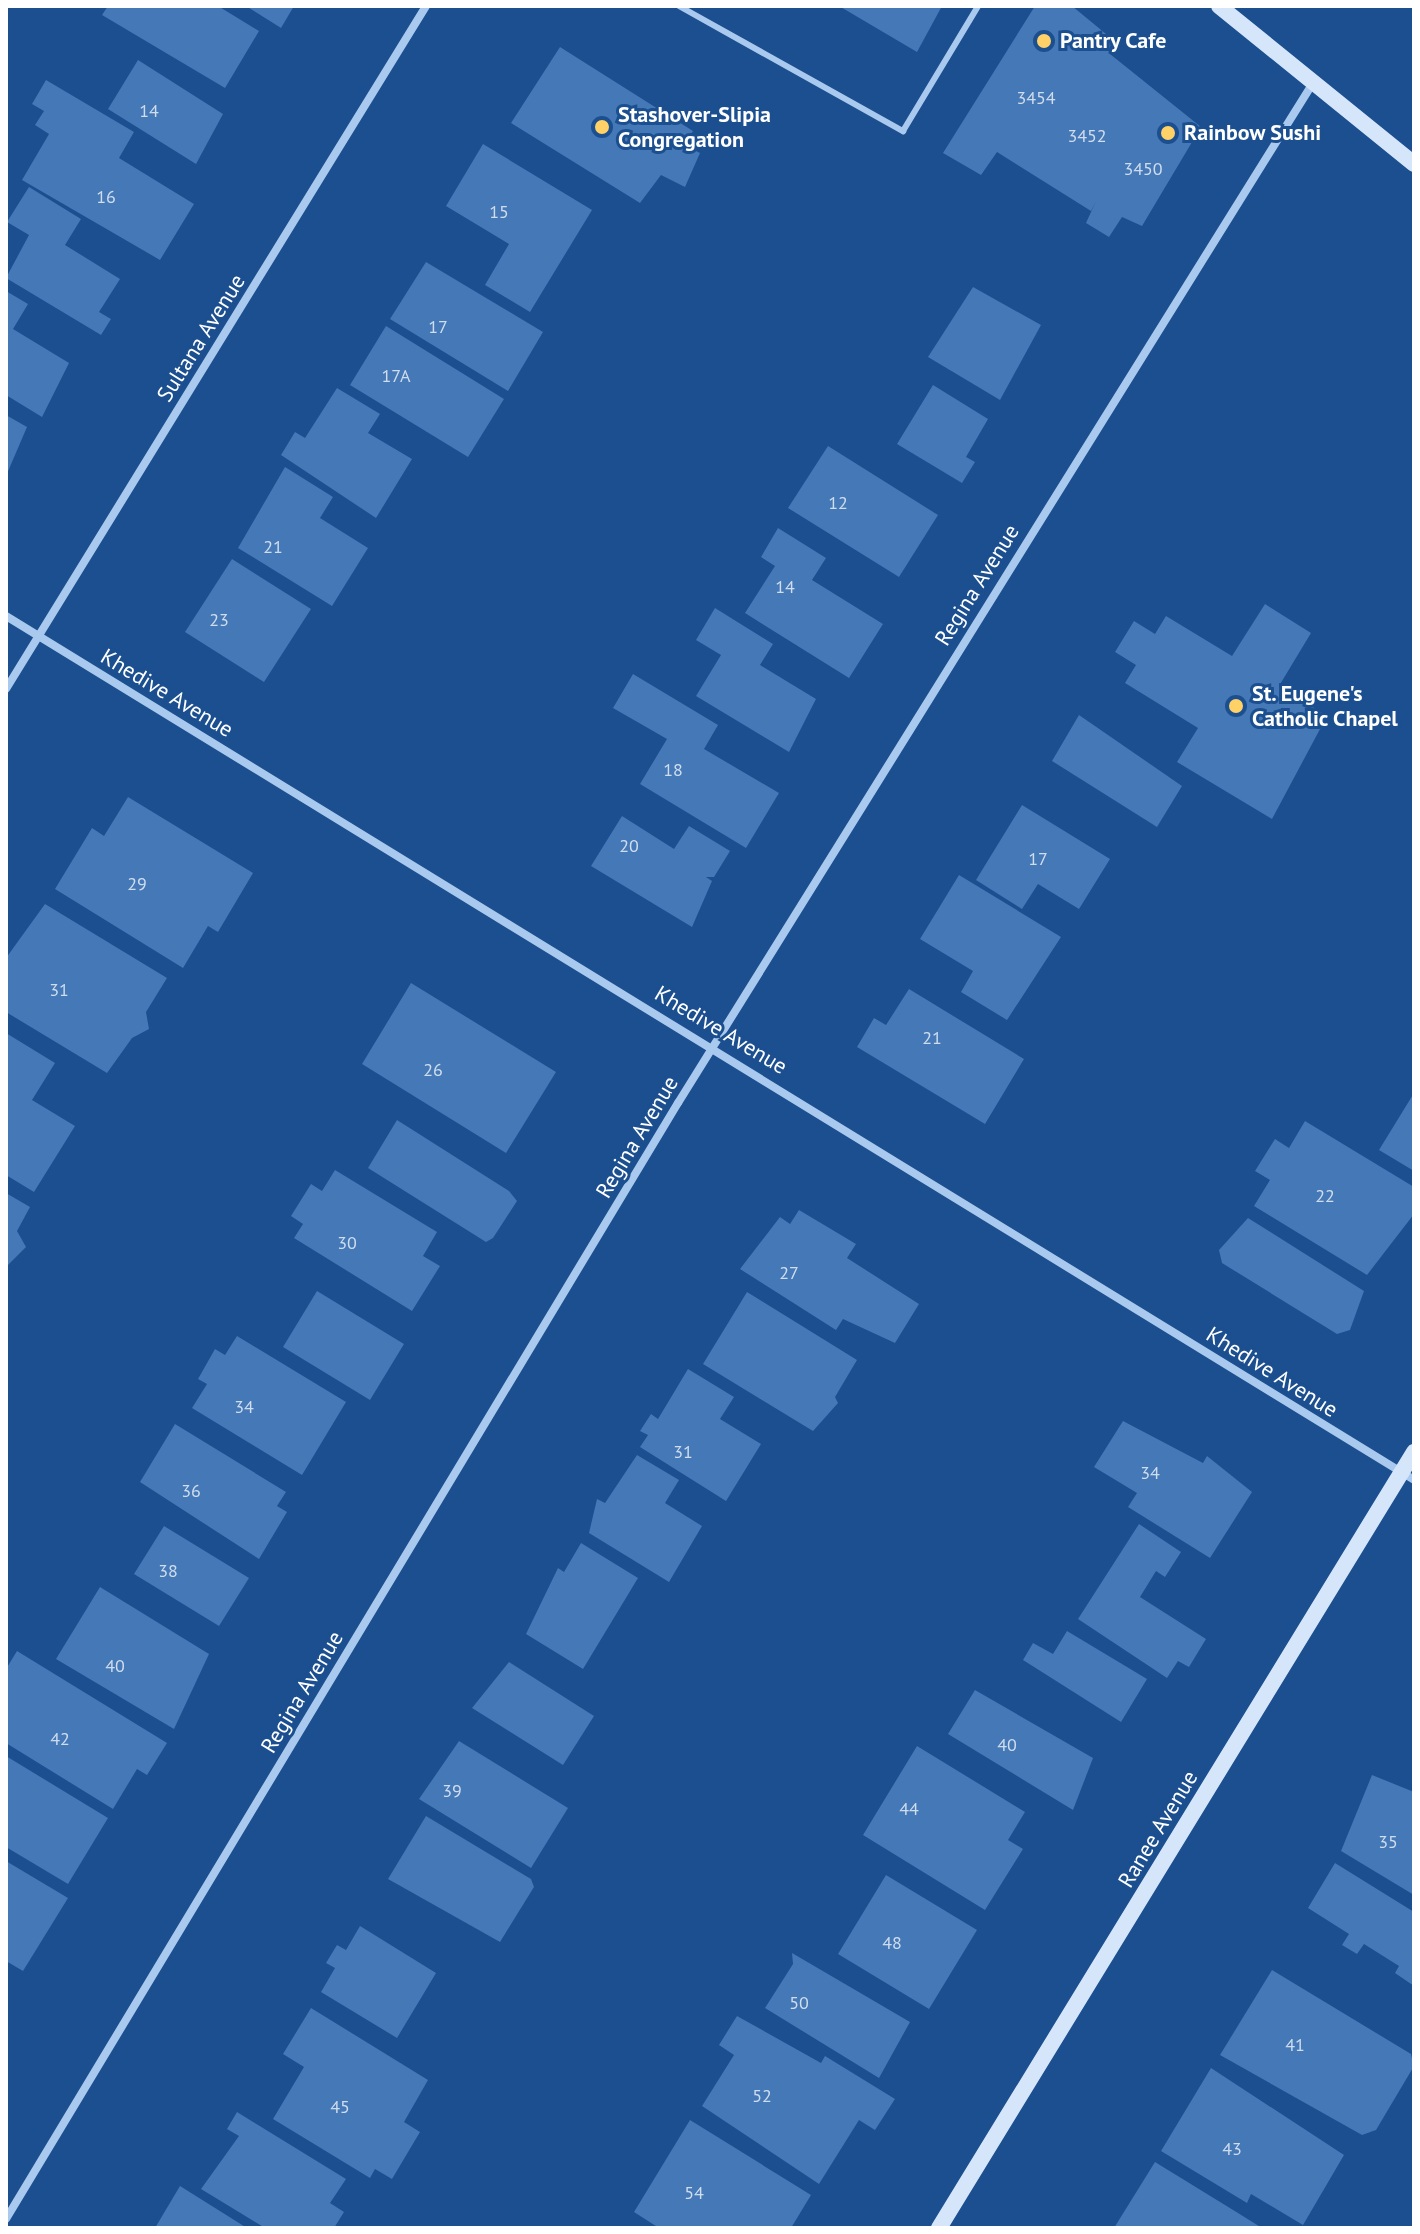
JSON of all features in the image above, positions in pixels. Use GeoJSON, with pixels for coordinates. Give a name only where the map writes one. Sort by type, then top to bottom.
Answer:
{"type":"FeatureCollection","features":[{"type":"Feature","properties":{"kind":"street","name":"Sultana Avenue"},"geometry":{"type":"LineString","coordinates":[[6,689],[426,6]]}},
{"type":"Feature","properties":{"kind":"street"},"geometry":{"type":"LineString","coordinates":[[1219,6],[1414,164]]}},
{"type":"Feature","properties":{"kind":"street","name":"Regina Avenue"},"geometry":{"type":"LineString","coordinates":[[6,2219],[714,1046],[1313,83]]}},
{"type":"Feature","properties":{"kind":"street","name":"Khedive Avenue"},"geometry":{"type":"LineString","coordinates":[[6,616],[714,1046],[1408,1476]]}},
{"type":"Feature","properties":{"kind":"street","name":"Ranee Avenue"},"geometry":{"type":"LineString","coordinates":[[939,2228],[1408,1476],[1414,1452]]}},
{"type":"Feature","properties":{"kind":"lane"},"geometry":{"type":"LineString","coordinates":[[679,6],[903,131],[978,6]]}},
{"type":"Feature","properties":{"kind":"building"},"geometry":{"type":"Polygon","coordinates":[[[108,6],[218,6],[259,31],[225,88],[102,15],[108,6]]]}},
{"type":"Feature","properties":{"kind":"building"},"geometry":{"type":"Polygon","coordinates":[[[246,6],[294,6],[281,28],[246,6]]]}},
{"type":"Feature","properties":{"kind":"building"},"geometry":{"type":"Polygon","coordinates":[[[839,6],[942,6],[917,52],[839,6]]]}},
{"type":"Feature","properties":{"kind":"building"},"geometry":{"type":"Polygon","coordinates":[[[1035,6],[1072,6],[1117,43],[1110,54],[1201,127],[1142,226],[1122,217],[1109,237],[1086,223],[1096,201],[1091,211],[997,152],[981,175],[943,153],[1035,6]]]}},
{"type":"Feature","properties":{"kind":"building","name":"Stashover-Slipia Congregation"},"geometry":{"type":"Polygon","coordinates":[[[560,47],[693,131],[684,145],[700,153],[685,187],[661,175],[640,203],[511,123],[560,47]]]}},
{"type":"Feature","properties":{"kind":"building"},"geometry":{"type":"Polygon","coordinates":[[[138,60],[223,114],[196,164],[108,109],[138,60]]]}},
{"type":"Feature","properties":{"kind":"building"},"geometry":{"type":"Polygon","coordinates":[[[46,80],[134,132],[119,158],[194,204],[160,260],[22,180],[49,134],[35,125],[44,111],[32,104],[46,80]]]}},
{"type":"Feature","properties":{"kind":"building"},"geometry":{"type":"Polygon","coordinates":[[[483,144],[592,210],[530,312],[485,285],[509,244],[446,206],[483,144]]]}},
{"type":"Feature","properties":{"kind":"building"},"geometry":{"type":"Polygon","coordinates":[[[29,187],[81,219],[65,245],[120,279],[99,312],[111,319],[101,335],[6,278],[29,235],[7,222],[29,187]]]}},
{"type":"Feature","properties":{"kind":"building"},"geometry":{"type":"Polygon","coordinates":[[[426,262],[543,332],[508,391],[390,319],[426,262]]]}},
{"type":"Feature","properties":{"kind":"building"},"geometry":{"type":"Polygon","coordinates":[[[973,287],[1041,325],[1000,400],[928,357],[973,287]]]}},
{"type":"Feature","properties":{"kind":"building"},"geometry":{"type":"Polygon","coordinates":[[[6,291],[28,304],[13,329],[69,363],[42,417],[6,395],[6,291]]]}},
{"type":"Feature","properties":{"kind":"building"},"geometry":{"type":"Polygon","coordinates":[[[386,326],[504,399],[468,457],[350,385],[386,326]]]}},
{"type":"Feature","properties":{"kind":"building"},"geometry":{"type":"Polygon","coordinates":[[[933,385],[988,419],[966,457],[975,462],[962,483],[897,444],[933,385]]]}},
{"type":"Feature","properties":{"kind":"building"},"geometry":{"type":"Polygon","coordinates":[[[337,388],[380,414],[368,433],[412,459],[376,518],[281,455],[295,432],[305,438],[337,388]]]}},
{"type":"Feature","properties":{"kind":"building"},"geometry":{"type":"Polygon","coordinates":[[[6,415],[27,427],[6,476],[6,415]]]}},
{"type":"Feature","properties":{"kind":"building"},"geometry":{"type":"Polygon","coordinates":[[[828,446],[938,515],[899,577],[788,508],[828,446]]]}},
{"type":"Feature","properties":{"kind":"building"},"geometry":{"type":"Polygon","coordinates":[[[285,467],[333,497],[320,518],[368,548],[332,606],[238,548],[285,467]]]}},
{"type":"Feature","properties":{"kind":"building"},"geometry":{"type":"Polygon","coordinates":[[[778,528],[826,558],[812,580],[883,624],[849,678],[745,613],[775,566],[761,557],[778,528]]]}},
{"type":"Feature","properties":{"kind":"building"},"geometry":{"type":"Polygon","coordinates":[[[232,559],[311,609],[264,682],[185,632],[232,559]]]}},
{"type":"Feature","properties":{"kind":"building","name":"St. Eugene's Catholic Chapel"},"geometry":{"type":"Polygon","coordinates":[[[1265,604],[1311,633],[1279,686],[1327,716],[1272,819],[1177,762],[1198,728],[1125,683],[1136,665],[1115,652],[1134,621],[1155,634],[1166,616],[1232,656],[1265,604]]]}},
{"type":"Feature","properties":{"kind":"building"},"geometry":{"type":"Polygon","coordinates":[[[715,608],[773,644],[760,665],[816,699],[789,752],[696,696],[721,655],[696,640],[715,608]]]}},
{"type":"Feature","properties":{"kind":"building"},"geometry":{"type":"Polygon","coordinates":[[[633,674],[718,725],[704,749],[779,793],[746,848],[640,784],[667,739],[613,708],[633,674]]]}},
{"type":"Feature","properties":{"kind":"building"},"geometry":{"type":"Polygon","coordinates":[[[1079,715],[1182,786],[1157,827],[1052,761],[1079,715]]]}},
{"type":"Feature","properties":{"kind":"building"},"geometry":{"type":"Polygon","coordinates":[[[128,797],[253,873],[218,932],[208,926],[183,968],[55,889],[92,828],[104,836],[128,797]]]}},
{"type":"Feature","properties":{"kind":"building"},"geometry":{"type":"Polygon","coordinates":[[[1022,805],[1110,859],[1079,909],[1038,884],[1022,909],[976,880],[1022,805]]]}},
{"type":"Feature","properties":{"kind":"building"},"geometry":{"type":"Polygon","coordinates":[[[622,816],[674,849],[689,826],[730,851],[714,877],[706,877],[712,881],[692,927],[591,866],[622,816]]]}},
{"type":"Feature","properties":{"kind":"building"},"geometry":{"type":"Polygon","coordinates":[[[959,875],[1061,937],[1007,1020],[961,992],[973,971],[920,939],[959,875]]]}},
{"type":"Feature","properties":{"kind":"building"},"geometry":{"type":"Polygon","coordinates":[[[45,904],[167,978],[146,1012],[149,1029],[132,1038],[107,1073],[6,1012],[6,958],[45,904]]]}},
{"type":"Feature","properties":{"kind":"building"},"geometry":{"type":"Polygon","coordinates":[[[411,983],[556,1072],[506,1153],[362,1064],[411,983]]]}},
{"type":"Feature","properties":{"kind":"building"},"geometry":{"type":"Polygon","coordinates":[[[909,989],[1024,1059],[985,1124],[857,1047],[874,1018],[886,1025],[909,989]]]}},
{"type":"Feature","properties":{"kind":"building"},"geometry":{"type":"Polygon","coordinates":[[[6,1033],[55,1063],[32,1100],[75,1126],[34,1192],[6,1175],[6,1033]]]}},
{"type":"Feature","properties":{"kind":"building"},"geometry":{"type":"Polygon","coordinates":[[[1414,1093],[1414,1171],[1379,1150],[1414,1093]]]}},
{"type":"Feature","properties":{"kind":"building"},"geometry":{"type":"Polygon","coordinates":[[[397,1120],[509,1191],[517,1201],[493,1238],[486,1242],[368,1168],[397,1120]]]}},
{"type":"Feature","properties":{"kind":"building"},"geometry":{"type":"Polygon","coordinates":[[[1305,1121],[1414,1187],[1414,1214],[1367,1275],[1254,1206],[1270,1180],[1255,1171],[1275,1139],[1289,1148],[1305,1121]]]}},
{"type":"Feature","properties":{"kind":"building"},"geometry":{"type":"Polygon","coordinates":[[[335,1170],[437,1232],[423,1256],[440,1266],[412,1311],[294,1238],[303,1224],[291,1216],[311,1184],[322,1191],[335,1170]]]}},
{"type":"Feature","properties":{"kind":"building"},"geometry":{"type":"Polygon","coordinates":[[[6,1193],[30,1207],[17,1231],[26,1247],[6,1267],[6,1193]]]}},
{"type":"Feature","properties":{"kind":"building"},"geometry":{"type":"Polygon","coordinates":[[[799,1210],[856,1244],[847,1258],[919,1304],[895,1343],[843,1319],[836,1330],[740,1269],[780,1217],[790,1224],[799,1210]]]}},
{"type":"Feature","properties":{"kind":"building"},"geometry":{"type":"Polygon","coordinates":[[[1248,1218],[1364,1291],[1350,1330],[1337,1334],[1222,1263],[1219,1250],[1248,1218]]]}},
{"type":"Feature","properties":{"kind":"building"},"geometry":{"type":"Polygon","coordinates":[[[317,1291],[404,1344],[370,1400],[283,1347],[317,1291]]]}},
{"type":"Feature","properties":{"kind":"building"},"geometry":{"type":"Polygon","coordinates":[[[747,1292],[857,1360],[835,1397],[838,1403],[813,1431],[703,1364],[747,1292]]]}},
{"type":"Feature","properties":{"kind":"building"},"geometry":{"type":"Polygon","coordinates":[[[237,1336],[346,1402],[302,1475],[192,1408],[207,1384],[198,1379],[215,1349],[225,1355],[237,1336]]]}},
{"type":"Feature","properties":{"kind":"building"},"geometry":{"type":"Polygon","coordinates":[[[688,1369],[734,1397],[720,1419],[761,1444],[726,1501],[640,1447],[648,1435],[640,1431],[651,1414],[658,1419],[688,1369]]]}},
{"type":"Feature","properties":{"kind":"building"},"geometry":{"type":"Polygon","coordinates":[[[1123,1421],[1203,1463],[1207,1456],[1252,1492],[1210,1558],[1128,1507],[1137,1493],[1094,1467],[1123,1421]]]}},
{"type":"Feature","properties":{"kind":"building"},"geometry":{"type":"Polygon","coordinates":[[[175,1424],[286,1492],[277,1506],[287,1512],[259,1559],[140,1482],[175,1424]]]}},
{"type":"Feature","properties":{"kind":"building"},"geometry":{"type":"Polygon","coordinates":[[[637,1455],[679,1480],[665,1503],[702,1526],[669,1582],[589,1533],[597,1499],[605,1503],[637,1455]]]}},
{"type":"Feature","properties":{"kind":"building"},"geometry":{"type":"Polygon","coordinates":[[[1139,1524],[1181,1552],[1165,1577],[1156,1571],[1140,1597],[1206,1639],[1189,1667],[1178,1661],[1167,1678],[1078,1619],[1139,1524]]]}},
{"type":"Feature","properties":{"kind":"building"},"geometry":{"type":"Polygon","coordinates":[[[164,1526],[249,1578],[219,1626],[134,1574],[164,1526]]]}},
{"type":"Feature","properties":{"kind":"building"},"geometry":{"type":"Polygon","coordinates":[[[581,1543],[638,1578],[583,1669],[526,1634],[558,1568],[564,1572],[581,1543]]]}},
{"type":"Feature","properties":{"kind":"building"},"geometry":{"type":"Polygon","coordinates":[[[100,1587],[209,1654],[174,1729],[56,1659],[100,1587]]]}},
{"type":"Feature","properties":{"kind":"building"},"geometry":{"type":"Polygon","coordinates":[[[1067,1631],[1147,1679],[1121,1722],[1023,1660],[1033,1643],[1053,1654],[1067,1631]]]}},
{"type":"Feature","properties":{"kind":"building"},"geometry":{"type":"Polygon","coordinates":[[[17,1651],[167,1743],[147,1775],[137,1769],[113,1809],[6,1743],[6,1669],[17,1651]]]}},
{"type":"Feature","properties":{"kind":"building"},"geometry":{"type":"Polygon","coordinates":[[[509,1662],[594,1716],[563,1765],[472,1708],[509,1662]]]}},
{"type":"Feature","properties":{"kind":"building"},"geometry":{"type":"Polygon","coordinates":[[[975,1690],[1093,1758],[1073,1810],[948,1734],[975,1690]]]}},
{"type":"Feature","properties":{"kind":"building"},"geometry":{"type":"Polygon","coordinates":[[[459,1741],[568,1808],[531,1868],[419,1799],[459,1741]]]}},
{"type":"Feature","properties":{"kind":"building"},"geometry":{"type":"Polygon","coordinates":[[[917,1746],[1025,1812],[1008,1840],[1023,1849],[985,1910],[863,1835],[917,1746]]]}},
{"type":"Feature","properties":{"kind":"building"},"geometry":{"type":"Polygon","coordinates":[[[6,1756],[108,1818],[68,1884],[6,1847],[6,1756]]]}},
{"type":"Feature","properties":{"kind":"building"},"geometry":{"type":"Polygon","coordinates":[[[1372,1775],[1414,1792],[1414,1895],[1341,1851],[1372,1775]]]}},
{"type":"Feature","properties":{"kind":"building"},"geometry":{"type":"Polygon","coordinates":[[[426,1816],[531,1879],[534,1887],[500,1942],[388,1879],[426,1816]]]}},
{"type":"Feature","properties":{"kind":"building"},"geometry":{"type":"Polygon","coordinates":[[[6,1861],[68,1898],[23,1971],[6,1961],[6,1861]]]}},
{"type":"Feature","properties":{"kind":"building"},"geometry":{"type":"Polygon","coordinates":[[[1335,1863],[1414,1912],[1414,1986],[1395,1973],[1399,1966],[1364,1944],[1357,1954],[1342,1945],[1349,1934],[1308,1908],[1335,1863]]]}},
{"type":"Feature","properties":{"kind":"building"},"geometry":{"type":"Polygon","coordinates":[[[886,1875],[977,1930],[929,2009],[838,1954],[886,1875]]]}},
{"type":"Feature","properties":{"kind":"building"},"geometry":{"type":"Polygon","coordinates":[[[360,1926],[436,1973],[397,2038],[321,1992],[335,1968],[326,1963],[337,1945],[346,1950],[360,1926]]]}},
{"type":"Feature","properties":{"kind":"building"},"geometry":{"type":"Polygon","coordinates":[[[792,1953],[910,2022],[879,2078],[765,2008],[793,1964],[792,1953]]]}},
{"type":"Feature","properties":{"kind":"building"},"geometry":{"type":"Polygon","coordinates":[[[1272,1970],[1411,2054],[1414,2066],[1376,2130],[1362,2135],[1220,2055],[1272,1970]]]}},
{"type":"Feature","properties":{"kind":"building"},"geometry":{"type":"Polygon","coordinates":[[[311,2008],[428,2080],[404,2122],[420,2132],[392,2179],[375,2169],[370,2178],[273,2119],[304,2067],[283,2054],[311,2008]]]}},
{"type":"Feature","properties":{"kind":"building"},"geometry":{"type":"Polygon","coordinates":[[[737,2016],[821,2063],[825,2056],[895,2099],[875,2130],[859,2120],[819,2184],[702,2106],[734,2055],[719,2045],[737,2016]]]}},
{"type":"Feature","properties":{"kind":"building"},"geometry":{"type":"Polygon","coordinates":[[[1211,2068],[1344,2155],[1303,2225],[1251,2194],[1247,2203],[1161,2151],[1211,2068]]]}},
{"type":"Feature","properties":{"kind":"building"},"geometry":{"type":"Polygon","coordinates":[[[237,2112],[346,2179],[330,2203],[344,2212],[334,2228],[265,2228],[201,2189],[239,2136],[227,2129],[237,2112]]]}},
{"type":"Feature","properties":{"kind":"building"},"geometry":{"type":"Polygon","coordinates":[[[690,2120],[811,2195],[791,2228],[659,2228],[634,2212],[690,2120]]]}},
{"type":"Feature","properties":{"kind":"building"},"geometry":{"type":"Polygon","coordinates":[[[1155,2162],[1238,2213],[1262,2228],[1114,2228],[1155,2162]]]}},
{"type":"Feature","properties":{"kind":"building"},"geometry":{"type":"Polygon","coordinates":[[[180,2186],[247,2228],[155,2228],[180,2186]]]}},
{"type":"Feature","properties":{"kind":"place","name":"Pantry Cafe"},"geometry":{"type":"Point","coordinates":[1044,41]}},
{"type":"Feature","properties":{"kind":"place","name":"Stashover-Slipia Congregation"},"geometry":{"type":"Point","coordinates":[602,127]}},
{"type":"Feature","properties":{"kind":"place","name":"Rainbow Sushi"},"geometry":{"type":"Point","coordinates":[1168,133]}},
{"type":"Feature","properties":{"kind":"place","name":"St. Eugene's Catholic Chapel"},"geometry":{"type":"Point","coordinates":[1236,706]}}]}
